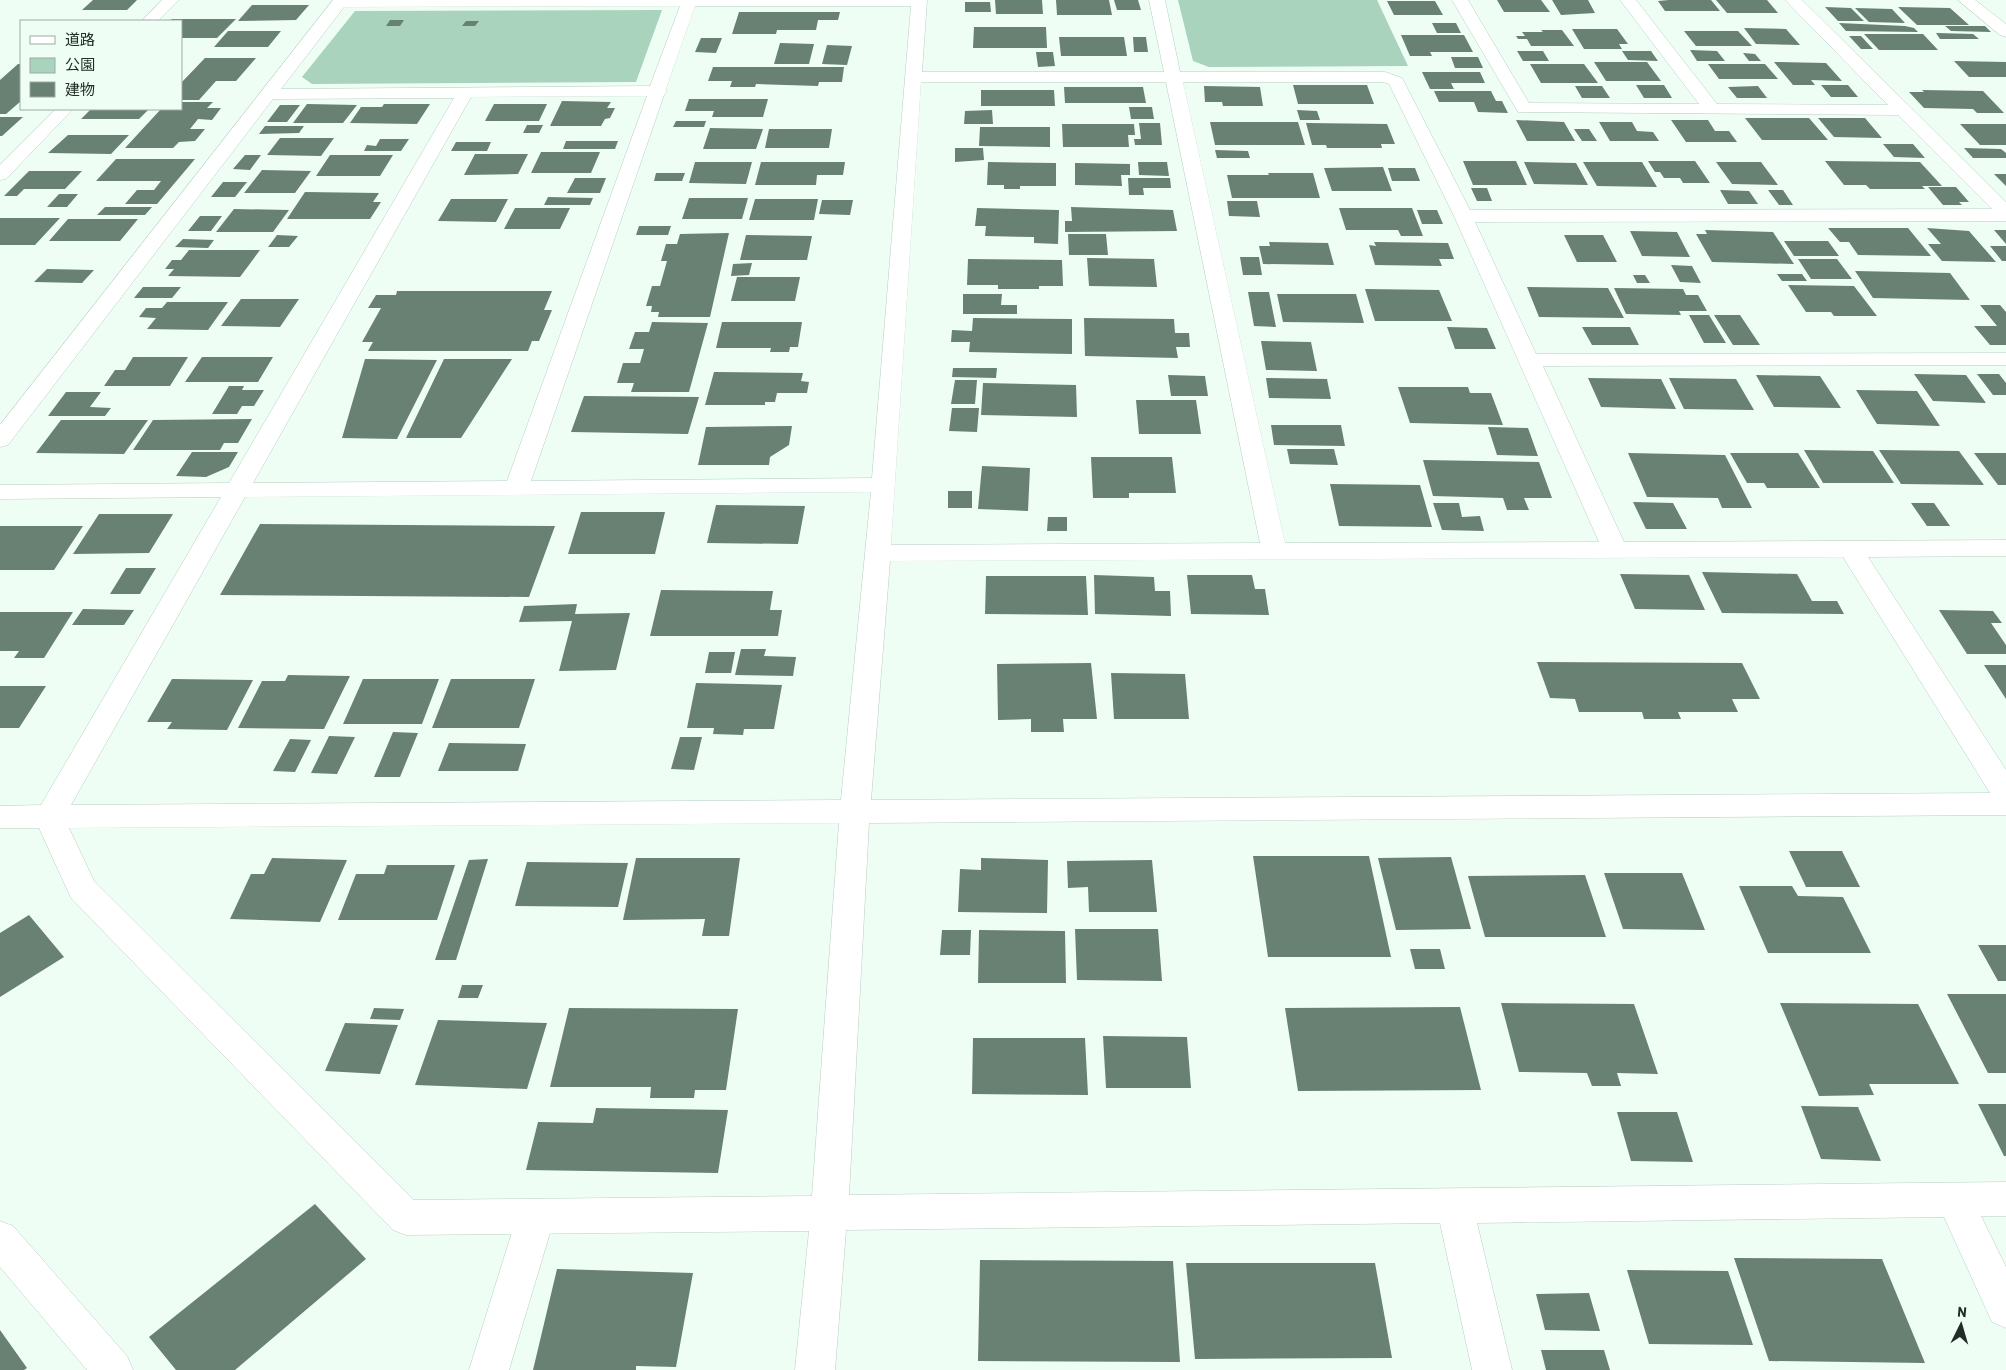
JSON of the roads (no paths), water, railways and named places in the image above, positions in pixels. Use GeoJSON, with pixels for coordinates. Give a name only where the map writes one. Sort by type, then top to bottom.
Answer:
{"type":"FeatureCollection","features":[{"type":"Feature","properties":{"kind":"street"},"geometry":{"type":"LineString","coordinates":[[151,20],[170,0]]}},
{"type":"Feature","properties":{"kind":"street"},"geometry":{"type":"LineString","coordinates":[[0,440],[341,1],[919,0],[878,553],[855,812],[829,1213],[815,1370]]}},
{"type":"Feature","properties":{"kind":"street"},"geometry":{"type":"LineString","coordinates":[[1157,0],[1175,77],[1274,552]]}},
{"type":"Feature","properties":{"kind":"street"},"geometry":{"type":"LineString","coordinates":[[1460,0],[1524,108],[1901,110]]}},
{"type":"Feature","properties":{"kind":"street"},"geometry":{"type":"LineString","coordinates":[[1628,0],[1712,109]]}},
{"type":"Feature","properties":{"kind":"street"},"geometry":{"type":"LineString","coordinates":[[1793,0],[2006,214]]}},
{"type":"Feature","properties":{"kind":"street"},"geometry":{"type":"LineString","coordinates":[[1966,0],[2006,32]]}},
{"type":"Feature","properties":{"kind":"street"},"geometry":{"type":"LineString","coordinates":[[516,488],[659,91],[689,1]]}},
{"type":"Feature","properties":{"kind":"street"},"geometry":{"type":"LineString","coordinates":[[913,78],[1385,77],[1396,81],[1463,216],[1527,360],[1615,549]]}},
{"type":"Feature","properties":{"kind":"street"},"geometry":{"type":"LineString","coordinates":[[269,94],[659,91]]}},
{"type":"Feature","properties":{"kind":"street"},"geometry":{"type":"LineString","coordinates":[[49,817],[466,92]]}},
{"type":"Feature","properties":{"kind":"street"},"geometry":{"type":"LineString","coordinates":[[0,175],[64,110]]}},
{"type":"Feature","properties":{"kind":"street"},"geometry":{"type":"LineString","coordinates":[[1463,216],[2006,214]]}},
{"type":"Feature","properties":{"kind":"street"},"geometry":{"type":"LineString","coordinates":[[1527,360],[2006,359]]}},
{"type":"Feature","properties":{"kind":"street"},"geometry":{"type":"LineString","coordinates":[[0,492],[883,485]]}},
{"type":"Feature","properties":{"kind":"street"},"geometry":{"type":"LineString","coordinates":[[878,553],[2006,548]]}},
{"type":"Feature","properties":{"kind":"street"},"geometry":{"type":"LineString","coordinates":[[1851,549],[2006,794]]}},
{"type":"Feature","properties":{"kind":"street"},"geometry":{"type":"LineString","coordinates":[[0,817],[2006,804]]}},
{"type":"Feature","properties":{"kind":"street"},"geometry":{"type":"LineString","coordinates":[[49,817],[82,889],[406,1218],[2006,1199]]}},
{"type":"Feature","properties":{"kind":"street"},"geometry":{"type":"LineString","coordinates":[[1954,1199],[2006,1309]]}},
{"type":"Feature","properties":{"kind":"street"},"geometry":{"type":"LineString","coordinates":[[1454,1206],[1492,1370]]}},
{"type":"Feature","properties":{"kind":"street"},"geometry":{"type":"LineString","coordinates":[[489,1370],[536,1216]]}},
{"type":"Feature","properties":{"kind":"street"},"geometry":{"type":"LineString","coordinates":[[0,1239],[113,1370]]}}]}
